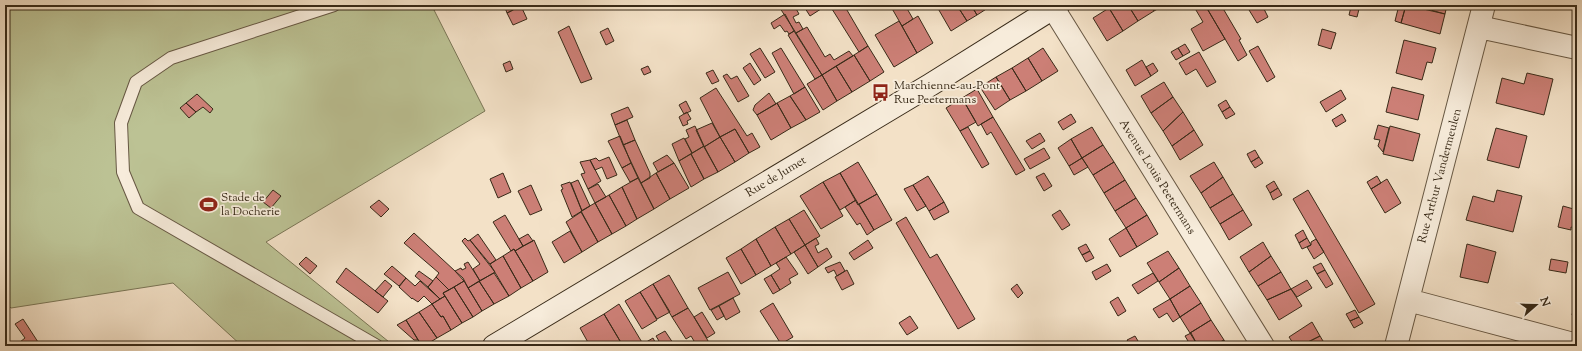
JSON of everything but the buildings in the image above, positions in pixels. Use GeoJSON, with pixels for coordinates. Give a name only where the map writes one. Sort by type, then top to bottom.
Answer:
{"type":"FeatureCollection","features":[{"type":"Feature","properties":{"kind":"street","name":"Rue Arthur Vandermeulen"},"geometry":{"type":"LineString","coordinates":[[1396,346],[1484,5]]}},
{"type":"Feature","properties":{"kind":"street","name":"Rue de Jumet"},"geometry":{"type":"LineString","coordinates":[[494,346],[916,93],[1055,7]]}},
{"type":"Feature","properties":{"kind":"street","name":"Avenue Louis Peetermans"},"geometry":{"type":"LineString","coordinates":[[1055,7],[1263,346]]}},
{"type":"Feature","properties":{"kind":"street"},"geometry":{"type":"LineString","coordinates":[[1479,26],[1577,48]]}},
{"type":"Feature","properties":{"kind":"street"},"geometry":{"type":"LineString","coordinates":[[1408,300],[1577,345]]}},
{"type":"Feature","properties":{"kind":"lane"},"geometry":{"type":"LineString","coordinates":[[334,5],[171,58],[136,82],[120,123],[123,172],[138,208],[378,346]]}},
{"type":"Feature","properties":{"kind":"green space","name":"Stade de la Docherie"},"geometry":{"type":"Polygon","coordinates":[[[5,5],[442,5],[434,10],[485,111],[266,242],[394,346],[242,346],[173,283],[11,308],[5,303],[5,5]]]}},
{"type":"Feature","properties":{"kind":"place","name":"Marchienne-au-Pont Rue Peetermans"},"geometry":{"type":"Point","coordinates":[881,93]}},
{"type":"Feature","properties":{"kind":"place","name":"Stade de la Docherie"},"geometry":{"type":"Point","coordinates":[208,205]}}]}
